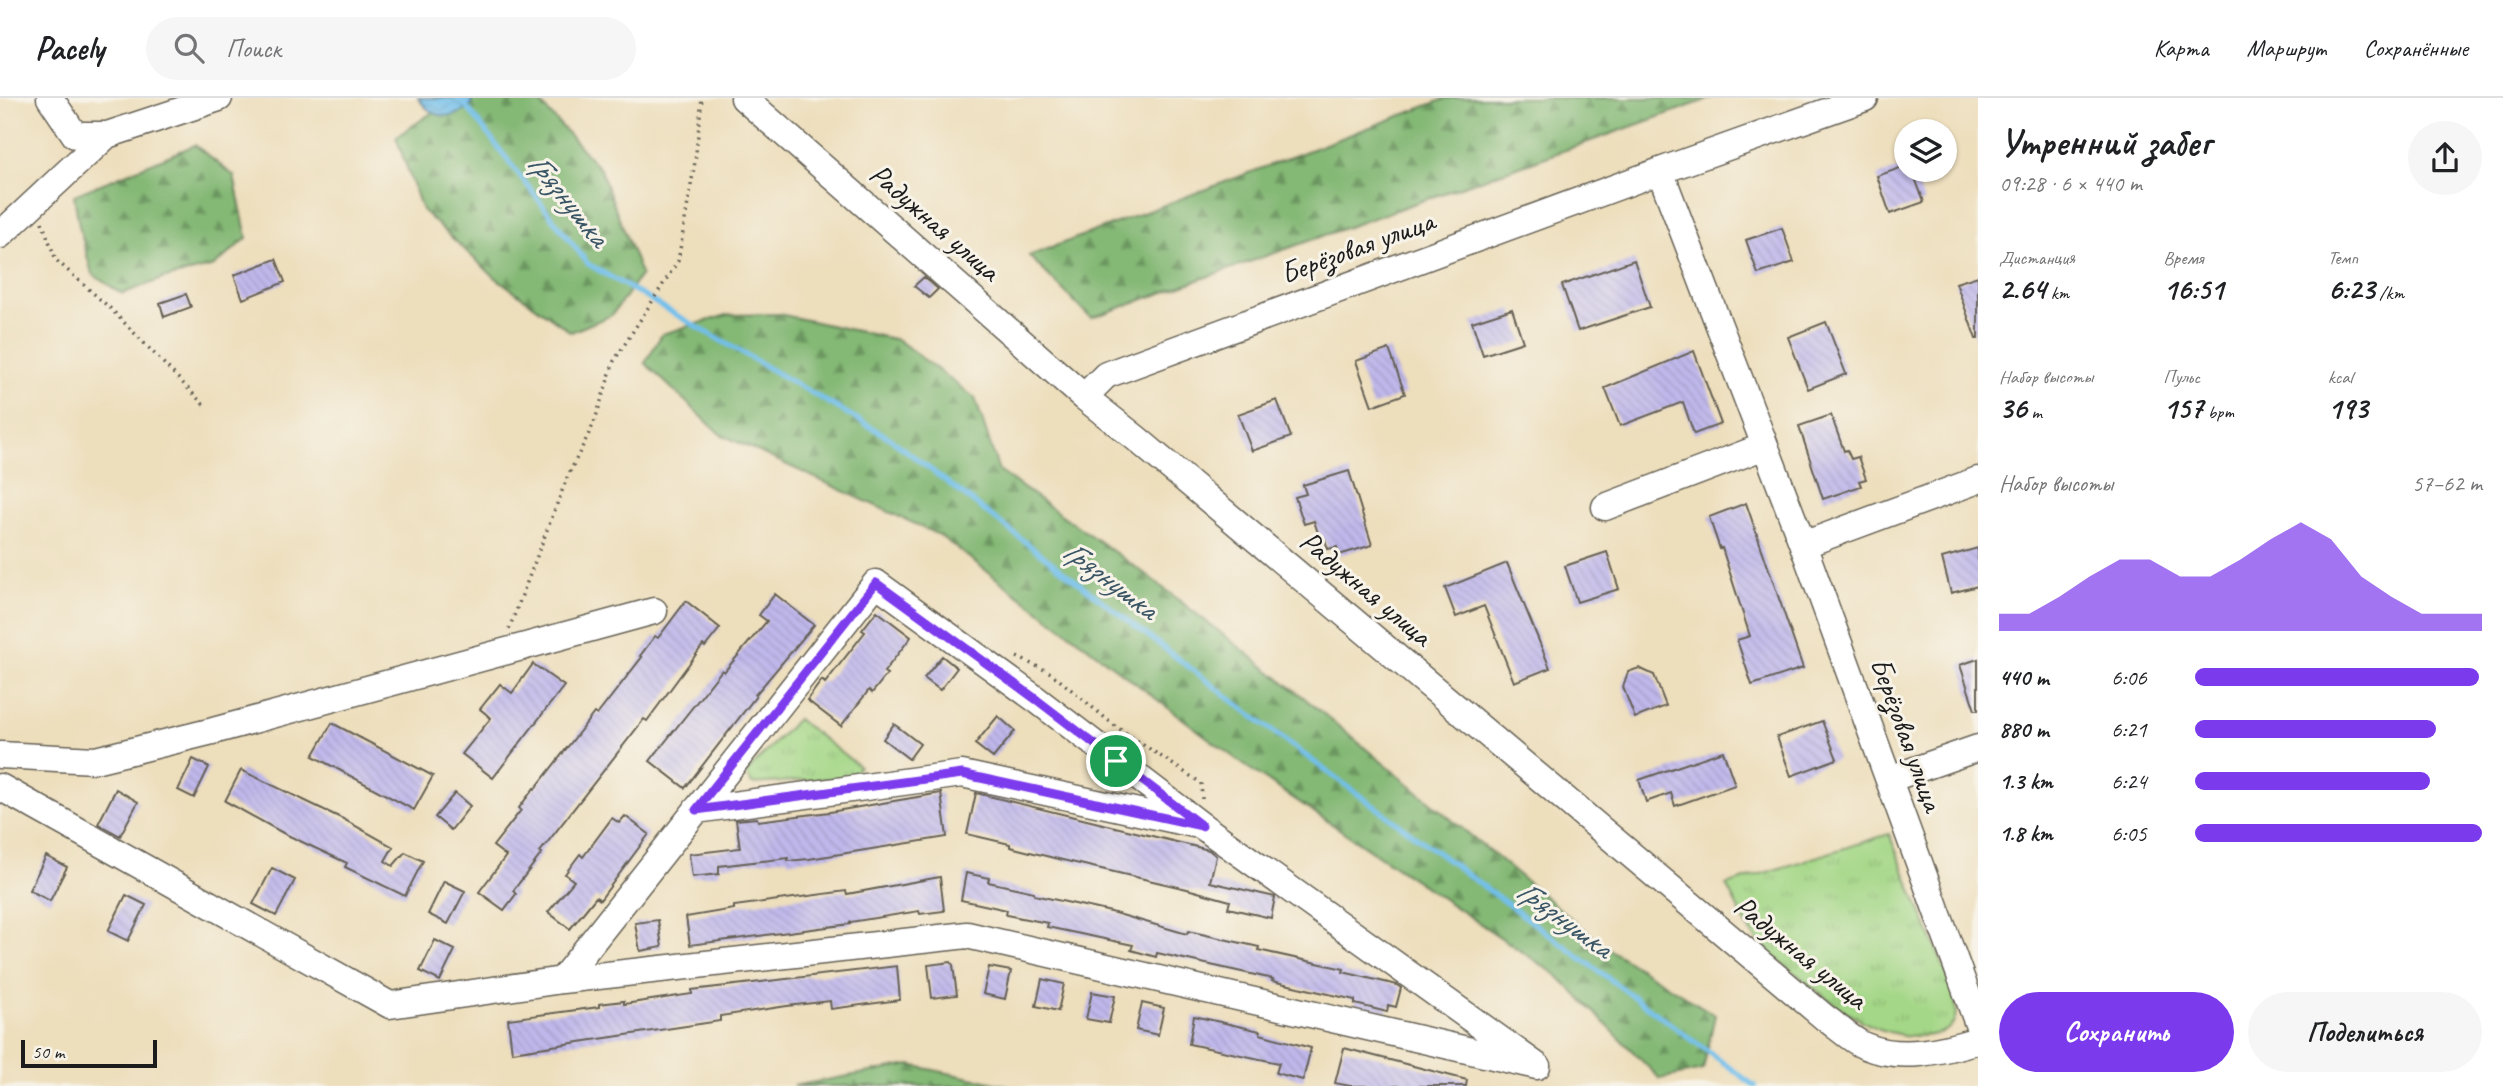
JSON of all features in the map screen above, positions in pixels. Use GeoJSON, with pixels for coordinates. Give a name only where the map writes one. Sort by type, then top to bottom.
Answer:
{"type":"FeatureCollection","features":[{"type":"Feature","properties":{"kind":"street"},"geometry":{"type":"LineString","coordinates":[[50,98],[75,135],[107,135],[219,98]]}},
{"type":"Feature","properties":{"kind":"street","name":"Радужная улица"},"geometry":{"type":"LineString","coordinates":[[744,98],[1084,397],[1148,447],[1824,1017],[1864,1046],[1906,1055],[1978,1041]]}},
{"type":"Feature","properties":{"kind":"street","name":"Берёзовая улица"},"geometry":{"type":"LineString","coordinates":[[1084,397],[1106,375],[1865,98]]}},
{"type":"Feature","properties":{"kind":"street"},"geometry":{"type":"LineString","coordinates":[[0,234],[107,135]]}},
{"type":"Feature","properties":{"kind":"street","name":"Берёзовая улица"},"geometry":{"type":"LineString","coordinates":[[1660,171],[1803,545],[1978,1024]]}},
{"type":"Feature","properties":{"kind":"street"},"geometry":{"type":"LineString","coordinates":[[1605,507],[1765,446]]}},
{"type":"Feature","properties":{"kind":"street"},"geometry":{"type":"LineString","coordinates":[[1803,545],[1978,480]]}},
{"type":"Feature","properties":{"kind":"street"},"geometry":{"type":"LineString","coordinates":[[0,786],[390,1005],[562,980],[968,934],[1537,1066],[1202,826],[1037,700],[876,583],[562,980]]}},
{"type":"Feature","properties":{"kind":"street"},"geometry":{"type":"LineString","coordinates":[[0,755],[95,760],[213,731],[654,611]]}},
{"type":"Feature","properties":{"kind":"street"},"geometry":{"type":"LineString","coordinates":[[1889,779],[1978,748]]}},
{"type":"Feature","properties":{"kind":"street"},"geometry":{"type":"LineString","coordinates":[[696,810],[962,774],[1202,826]]}},
{"type":"Feature","properties":{"kind":"path"},"geometry":{"type":"LineString","coordinates":[[500,654],[567,478],[594,423],[614,361],[678,261],[695,162],[702,98]]}},
{"type":"Feature","properties":{"kind":"path"},"geometry":{"type":"LineString","coordinates":[[34,201],[56,260],[111,309],[204,405]]}},
{"type":"Feature","properties":{"kind":"green space"},"geometry":{"type":"Polygon","coordinates":[[[475,98],[536,98],[600,169],[641,274],[612,315],[571,332],[492,275],[422,210],[396,137],[445,104],[475,98]]]}},
{"type":"Feature","properties":{"kind":"green space"},"geometry":{"type":"Polygon","coordinates":[[[1447,98],[1712,98],[1091,318],[1029,256],[1447,98]]]}},
{"type":"Feature","properties":{"kind":"green space"},"geometry":{"type":"Polygon","coordinates":[[[195,145],[234,176],[247,238],[214,266],[162,279],[122,294],[92,274],[74,195],[195,145]]]}},
{"type":"Feature","properties":{"kind":"green space"},"geometry":{"type":"Polygon","coordinates":[[[779,314],[898,340],[975,398],[999,471],[1144,573],[1302,696],[1607,948],[1715,1015],[1703,1070],[1660,1079],[1558,976],[1244,765],[939,535],[720,434],[645,363],[662,334],[727,315],[779,314]]]}},
{"type":"Feature","properties":{"kind":"green space"},"geometry":{"type":"Polygon","coordinates":[[[797,719],[859,766],[852,777],[752,784],[746,773],[797,719]]]}},
{"type":"Feature","properties":{"kind":"green space"},"geometry":{"type":"Polygon","coordinates":[[[1889,834],[1954,992],[1954,1021],[1952,1026],[1940,1033],[1911,1036],[1893,1033],[1874,1027],[1840,1008],[1761,945],[1726,885],[1889,834]]]}},
{"type":"Feature","properties":{"kind":"green space"},"geometry":{"type":"Polygon","coordinates":[[[910,1065],[1009,1086],[793,1086],[910,1065]]]}},
{"type":"Feature","properties":{"kind":"water"},"geometry":{"type":"Polygon","coordinates":[[[418,98],[471,98],[472,104],[458,114],[443,116],[430,110],[418,98]]]}},
{"type":"Feature","properties":{"kind":"building"},"geometry":{"type":"Polygon","coordinates":[[[1894,170],[1894,182],[1916,182],[1924,202],[1890,214],[1877,176],[1894,170]]]}},
{"type":"Feature","properties":{"kind":"building"},"geometry":{"type":"Polygon","coordinates":[[[1782,228],[1794,262],[1758,274],[1746,240],[1782,228]]]}},
{"type":"Feature","properties":{"kind":"building"},"geometry":{"type":"Polygon","coordinates":[[[276,259],[285,282],[243,299],[234,275],[276,259]]]}},
{"type":"Feature","properties":{"kind":"building"},"geometry":{"type":"Polygon","coordinates":[[[1634,260],[1650,307],[1578,331],[1562,285],[1634,260]]]}},
{"type":"Feature","properties":{"kind":"building"},"geometry":{"type":"Polygon","coordinates":[[[1978,276],[1978,339],[1976,339],[1956,283],[1978,276]]]}},
{"type":"Feature","properties":{"kind":"building"},"geometry":{"type":"Polygon","coordinates":[[[924,277],[938,289],[929,298],[914,286],[924,277]]]}},
{"type":"Feature","properties":{"kind":"building"},"geometry":{"type":"Polygon","coordinates":[[[186,294],[191,307],[164,317],[160,303],[186,294]]]}},
{"type":"Feature","properties":{"kind":"building"},"geometry":{"type":"Polygon","coordinates":[[[1512,309],[1523,342],[1483,355],[1472,322],[1512,309]]]}},
{"type":"Feature","properties":{"kind":"building"},"geometry":{"type":"Polygon","coordinates":[[[1826,322],[1846,374],[1808,389],[1788,337],[1826,322]]]}},
{"type":"Feature","properties":{"kind":"building"},"geometry":{"type":"Polygon","coordinates":[[[1389,349],[1405,394],[1372,406],[1356,361],[1389,349]]]}},
{"type":"Feature","properties":{"kind":"building"},"geometry":{"type":"Polygon","coordinates":[[[1694,351],[1721,424],[1694,434],[1683,402],[1620,426],[1605,388],[1694,351]]]}},
{"type":"Feature","properties":{"kind":"building"},"geometry":{"type":"Polygon","coordinates":[[[1277,400],[1291,437],[1252,451],[1238,414],[1277,400]]]}},
{"type":"Feature","properties":{"kind":"building"},"geometry":{"type":"Polygon","coordinates":[[[1831,415],[1844,451],[1847,450],[1851,459],[1858,457],[1866,479],[1859,481],[1861,486],[1823,499],[1799,426],[1831,415]]]}},
{"type":"Feature","properties":{"kind":"building"},"geometry":{"type":"Polygon","coordinates":[[[1349,471],[1372,545],[1339,555],[1337,547],[1328,549],[1325,540],[1321,542],[1314,521],[1304,524],[1295,497],[1306,494],[1303,485],[1349,471]]]}},
{"type":"Feature","properties":{"kind":"building"},"geometry":{"type":"Polygon","coordinates":[[[1746,503],[1803,668],[1752,685],[1737,640],[1750,636],[1722,548],[1720,549],[1709,517],[1746,503]]]}},
{"type":"Feature","properties":{"kind":"building"},"geometry":{"type":"Polygon","coordinates":[[[1978,548],[1978,586],[1951,593],[1942,558],[1978,548]]]}},
{"type":"Feature","properties":{"kind":"building"},"geometry":{"type":"Polygon","coordinates":[[[1607,552],[1619,589],[1577,602],[1565,566],[1607,552]]]}},
{"type":"Feature","properties":{"kind":"building"},"geometry":{"type":"Polygon","coordinates":[[[1507,563],[1550,668],[1514,682],[1484,606],[1456,617],[1445,588],[1507,563]]]}},
{"type":"Feature","properties":{"kind":"building"},"geometry":{"type":"Polygon","coordinates":[[[775,594],[814,625],[755,695],[685,788],[650,761],[722,670],[724,672],[767,621],[759,615],[775,594]]]}},
{"type":"Feature","properties":{"kind":"building"},"geometry":{"type":"Polygon","coordinates":[[[686,601],[720,628],[705,647],[703,645],[647,721],[644,719],[540,852],[542,853],[513,891],[516,894],[504,910],[479,892],[506,856],[493,846],[534,788],[594,713],[597,715],[655,636],[658,638],[686,601]]]}},
{"type":"Feature","properties":{"kind":"building"},"geometry":{"type":"Polygon","coordinates":[[[877,611],[911,637],[884,672],[887,674],[872,693],[869,690],[841,726],[807,700],[822,680],[825,683],[865,632],[862,630],[877,611]]]}},
{"type":"Feature","properties":{"kind":"building"},"geometry":{"type":"Polygon","coordinates":[[[942,656],[957,668],[940,690],[924,678],[942,656]]]}},
{"type":"Feature","properties":{"kind":"building"},"geometry":{"type":"Polygon","coordinates":[[[1978,659],[1978,710],[1975,710],[1960,665],[1978,659]]]}},
{"type":"Feature","properties":{"kind":"building"},"geometry":{"type":"Polygon","coordinates":[[[533,664],[564,686],[493,778],[462,754],[491,718],[480,709],[500,684],[512,693],[533,664]]]}},
{"type":"Feature","properties":{"kind":"building"},"geometry":{"type":"Polygon","coordinates":[[[1639,668],[1654,675],[1666,706],[1635,718],[1623,687],[1628,672],[1639,668]]]}},
{"type":"Feature","properties":{"kind":"building"},"geometry":{"type":"Polygon","coordinates":[[[998,716],[1015,731],[993,758],[975,744],[998,716]]]}},
{"type":"Feature","properties":{"kind":"building"},"geometry":{"type":"Polygon","coordinates":[[[1822,721],[1837,759],[1791,776],[1777,737],[1822,721]]]}},
{"type":"Feature","properties":{"kind":"building"},"geometry":{"type":"Polygon","coordinates":[[[332,723],[433,776],[414,810],[313,756],[332,723]]]}},
{"type":"Feature","properties":{"kind":"building"},"geometry":{"type":"Polygon","coordinates":[[[894,724],[920,744],[909,759],[883,739],[894,724]]]}},
{"type":"Feature","properties":{"kind":"building"},"geometry":{"type":"Polygon","coordinates":[[[1723,751],[1735,785],[1675,806],[1671,793],[1646,802],[1639,780],[1723,751]]]}},
{"type":"Feature","properties":{"kind":"building"},"geometry":{"type":"Polygon","coordinates":[[[193,759],[209,767],[194,798],[178,790],[193,759]]]}},
{"type":"Feature","properties":{"kind":"building"},"geometry":{"type":"Polygon","coordinates":[[[241,770],[343,819],[393,847],[385,861],[393,866],[405,852],[423,861],[405,896],[345,867],[347,863],[283,833],[225,801],[241,770]]]}},
{"type":"Feature","properties":{"kind":"building"},"geometry":{"type":"Polygon","coordinates":[[[116,789],[138,802],[120,836],[98,824],[116,789]]]}},
{"type":"Feature","properties":{"kind":"building"},"geometry":{"type":"Polygon","coordinates":[[[455,793],[470,806],[451,830],[435,817],[455,793]]]}},
{"type":"Feature","properties":{"kind":"building"},"geometry":{"type":"Polygon","coordinates":[[[941,793],[947,837],[809,859],[788,861],[788,858],[719,866],[719,874],[692,877],[689,854],[740,848],[736,820],[757,818],[758,821],[830,812],[941,793]]]}},
{"type":"Feature","properties":{"kind":"building"},"geometry":{"type":"Polygon","coordinates":[[[976,793],[1209,850],[1216,856],[1210,882],[1275,897],[1271,918],[1228,908],[1230,901],[1187,889],[1010,847],[1010,844],[967,834],[976,793]]]}},
{"type":"Feature","properties":{"kind":"building"},"geometry":{"type":"Polygon","coordinates":[[[625,816],[649,834],[600,900],[596,897],[570,929],[548,912],[574,881],[565,874],[580,854],[583,857],[612,818],[619,823],[625,816]]]}},
{"type":"Feature","properties":{"kind":"building"},"geometry":{"type":"Polygon","coordinates":[[[46,856],[67,867],[50,901],[29,890],[46,856]]]}},
{"type":"Feature","properties":{"kind":"building"},"geometry":{"type":"Polygon","coordinates":[[[272,868],[295,880],[276,916],[253,904],[272,868]]]}},
{"type":"Feature","properties":{"kind":"building"},"geometry":{"type":"Polygon","coordinates":[[[966,873],[989,878],[988,882],[1034,892],[1034,895],[1111,912],[1187,934],[1188,931],[1259,947],[1258,950],[1344,969],[1343,972],[1397,985],[1401,988],[1396,1007],[1388,1005],[1387,1012],[1355,1004],[1355,1000],[1272,981],[1273,979],[1157,953],[1156,957],[1131,950],[1133,945],[1047,927],[1048,923],[1006,915],[1007,910],[961,900],[966,873]]]}},
{"type":"Feature","properties":{"kind":"building"},"geometry":{"type":"Polygon","coordinates":[[[940,877],[944,911],[920,914],[919,911],[850,924],[690,945],[686,917],[734,909],[734,906],[846,891],[847,894],[940,877]]]}},
{"type":"Feature","properties":{"kind":"building"},"geometry":{"type":"Polygon","coordinates":[[[444,881],[465,891],[448,924],[428,914],[444,881]]]}},
{"type":"Feature","properties":{"kind":"building"},"geometry":{"type":"Polygon","coordinates":[[[126,895],[146,905],[128,941],[108,931],[126,895]]]}},
{"type":"Feature","properties":{"kind":"building"},"geometry":{"type":"Polygon","coordinates":[[[658,920],[662,947],[640,951],[635,923],[658,920]]]}},
{"type":"Feature","properties":{"kind":"building"},"geometry":{"type":"Polygon","coordinates":[[[435,940],[455,950],[440,981],[420,971],[435,940]]]}},
{"type":"Feature","properties":{"kind":"building"},"geometry":{"type":"Polygon","coordinates":[[[951,962],[957,995],[932,998],[928,965],[951,962]]]}},
{"type":"Feature","properties":{"kind":"building"},"geometry":{"type":"Polygon","coordinates":[[[897,966],[900,1000],[831,1009],[830,1001],[787,1006],[720,1016],[720,1021],[512,1052],[508,1019],[599,1007],[599,1004],[624,1001],[624,1004],[692,994],[692,990],[897,966]]]}},
{"type":"Feature","properties":{"kind":"building"},"geometry":{"type":"Polygon","coordinates":[[[989,967],[1011,971],[1005,999],[983,994],[989,967]]]}},
{"type":"Feature","properties":{"kind":"building"},"geometry":{"type":"Polygon","coordinates":[[[1042,979],[1064,984],[1058,1011],[1036,1006],[1042,979]]]}},
{"type":"Feature","properties":{"kind":"building"},"geometry":{"type":"Polygon","coordinates":[[[1092,992],[1115,996],[1109,1023],[1086,1019],[1092,992]]]}},
{"type":"Feature","properties":{"kind":"building"},"geometry":{"type":"Polygon","coordinates":[[[1142,1003],[1164,1008],[1158,1035],[1136,1030],[1142,1003]]]}},
{"type":"Feature","properties":{"kind":"building"},"geometry":{"type":"Polygon","coordinates":[[[1194,1016],[1260,1031],[1260,1034],[1311,1048],[1303,1080],[1276,1073],[1279,1063],[1189,1044],[1194,1016]]]}},
{"type":"Feature","properties":{"kind":"building"},"geometry":{"type":"Polygon","coordinates":[[[1344,1048],[1467,1080],[1466,1086],[1350,1086],[1335,1083],[1344,1048]]]}},
{"type":"Feature","properties":{"kind":"waterway","name":"Грязнушка"},"geometry":{"type":"LineString","coordinates":[[460,98],[588,264],[888,437],[1279,736],[1755,1086]]}},
{"type":"Feature","properties":{"kind":"route"},"geometry":{"type":"LineString","coordinates":[[876,583],[1116,761],[1202,826],[962,774],[696,810],[876,583]]}}]}
